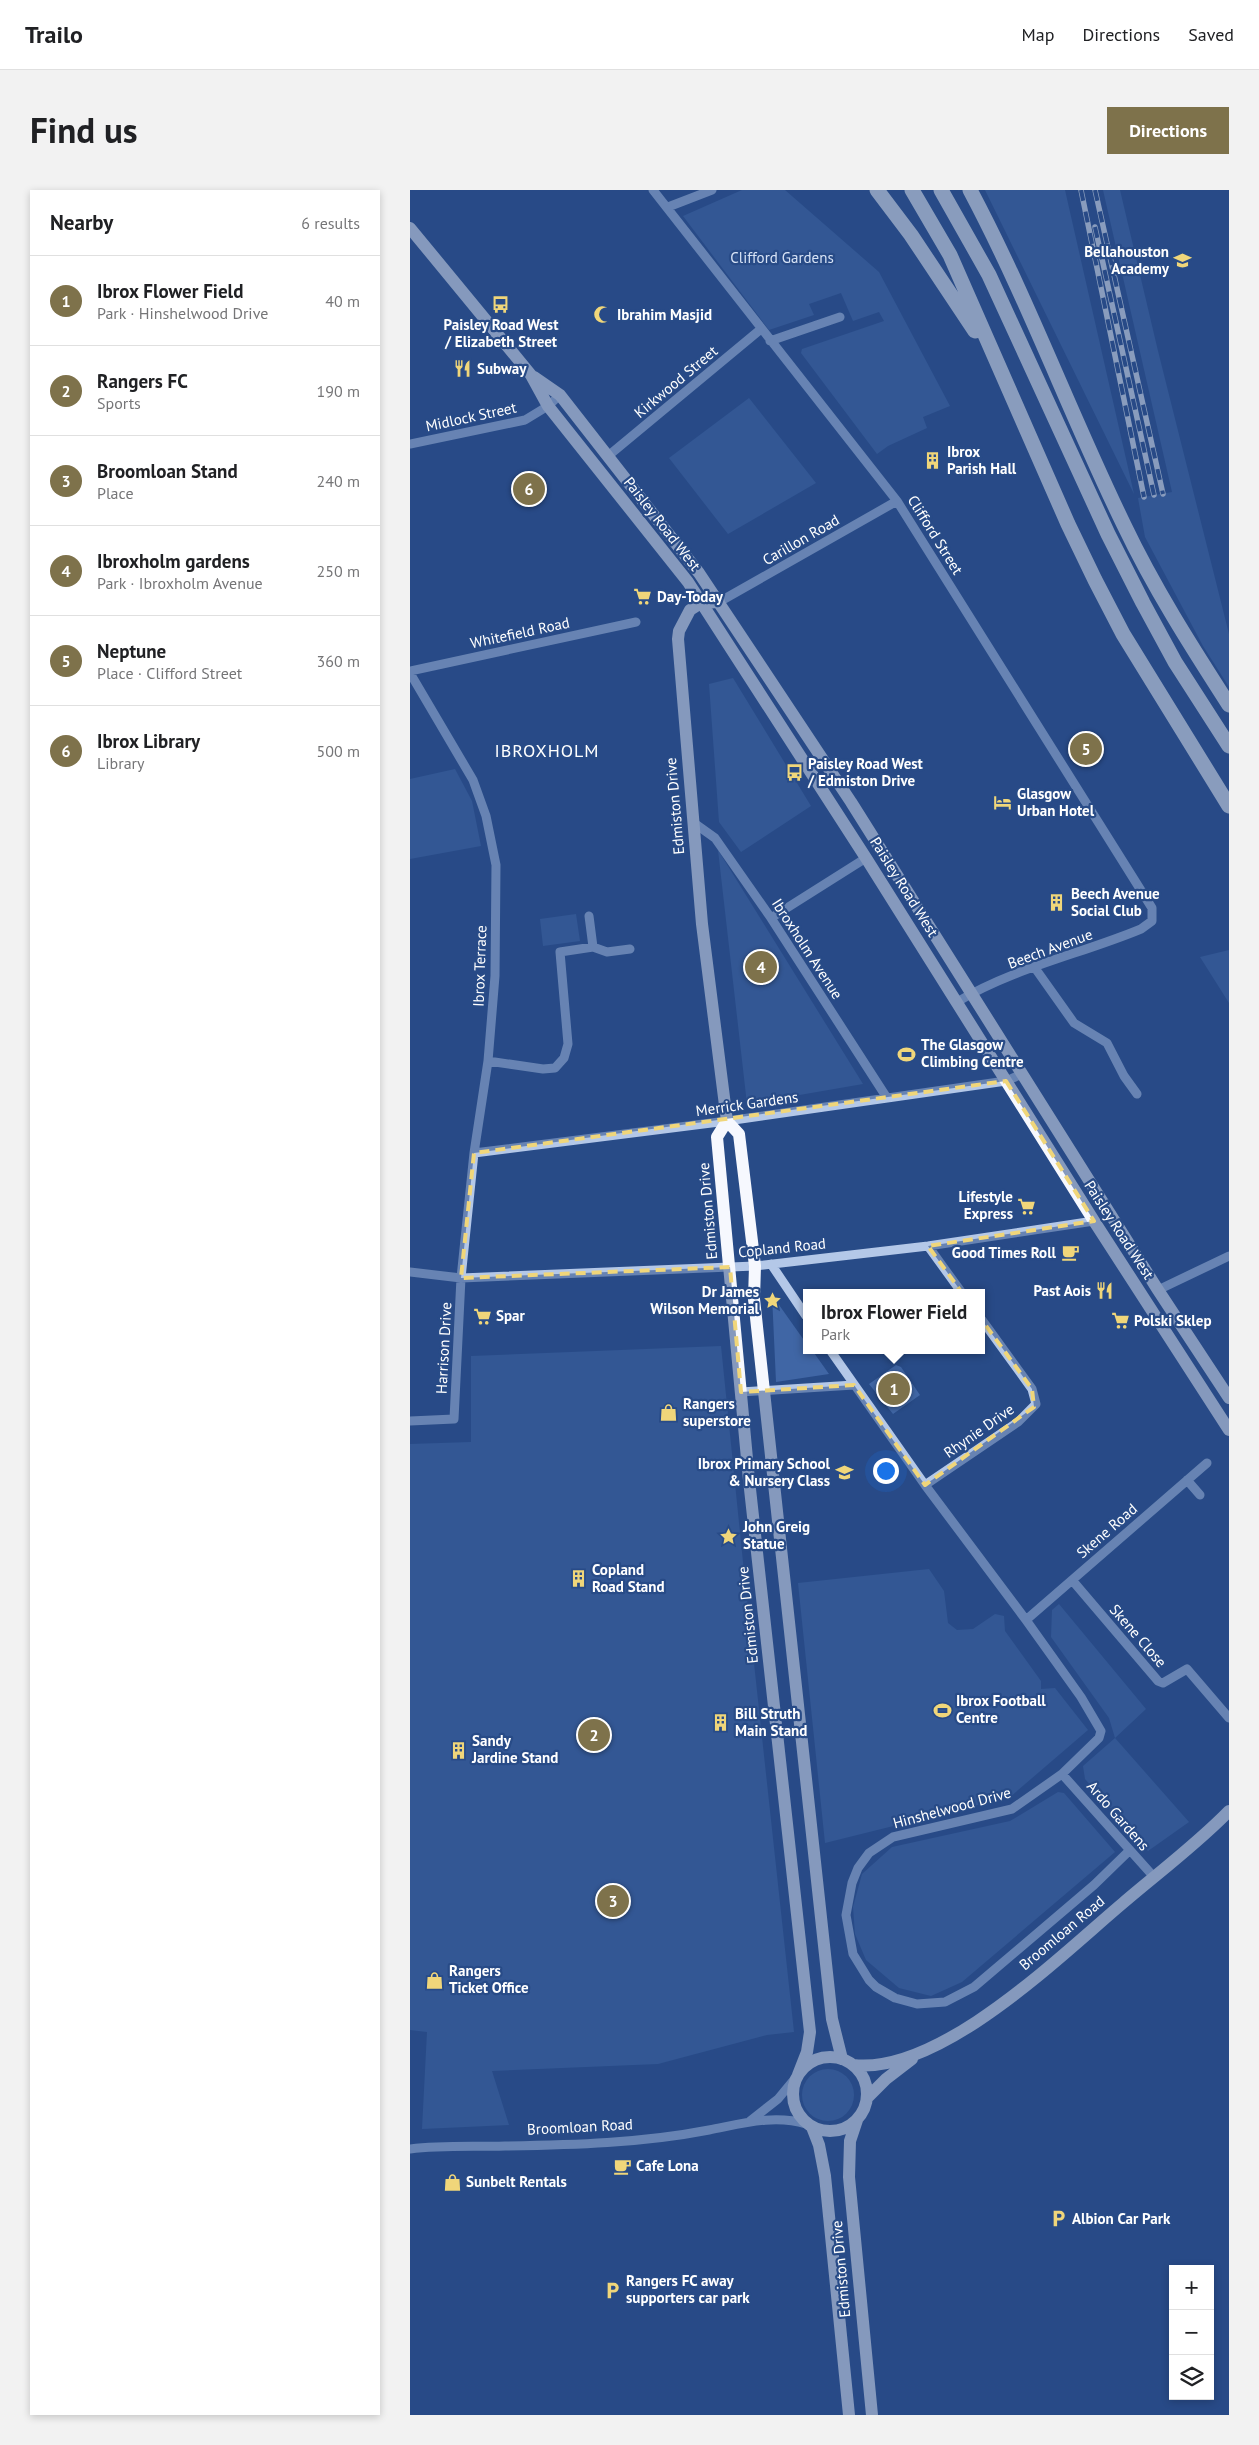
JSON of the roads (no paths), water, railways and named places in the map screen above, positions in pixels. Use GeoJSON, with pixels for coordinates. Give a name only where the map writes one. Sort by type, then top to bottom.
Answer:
{"type":"FeatureCollection","features":[{"type":"Feature","properties":{"kind":"highway"},"geometry":{"type":"LineString","coordinates":[[877,190],[911,235],[996,364]]}},
{"type":"Feature","properties":{"kind":"highway"},"geometry":{"type":"LineString","coordinates":[[912,190],[950,255],[996,364],[1095,580],[1123,634],[1229,806]]}},
{"type":"Feature","properties":{"kind":"highway"},"geometry":{"type":"LineString","coordinates":[[941,190],[989,275],[1108,534],[1143,603],[1175,662],[1229,746]]}},
{"type":"Feature","properties":{"kind":"highway"},"geometry":{"type":"LineString","coordinates":[[970,190],[1032,315],[1123,524],[1164,603],[1229,705]]}},
{"type":"Feature","properties":{"kind":"highway"},"geometry":{"type":"LineString","coordinates":[[1217,787],[1229,810]]}},
{"type":"Feature","properties":{"kind":"main road","name":"Paisley Road West"},"geometry":{"type":"LineString","coordinates":[[410,228],[532,375],[548,406],[688,582],[958,1002],[1094,1221],[1229,1430]]}},
{"type":"Feature","properties":{"kind":"main road","name":"Paisley Road West"},"geometry":{"type":"LineString","coordinates":[[532,375],[560,395],[699,573],[719,602],[851,802],[1158,1290],[1229,1398]]}},
{"type":"Feature","properties":{"kind":"main road"},"geometry":{"type":"LineString","coordinates":[[701,603],[719,602]]}},
{"type":"Feature","properties":{"kind":"main road","name":"Edmiston Drive"},"geometry":{"type":"LineString","coordinates":[[701,603],[686,614],[678,639],[702,924],[727,1121],[739,1134],[755,1266],[754,1299],[832,2019],[847,2062]]}},
{"type":"Feature","properties":{"kind":"main road","name":"Edmiston Drive"},"geometry":{"type":"LineString","coordinates":[[727,1121],[718,1137],[741,1392],[808,2009],[810,2040],[798,2075]]}},
{"type":"Feature","properties":{"kind":"main road","name":"Broomloan Road"},"geometry":{"type":"LineString","coordinates":[[867,2098],[920,2053],[971,2025],[1009,1998],[1154,1877],[1229,1811]]}},
{"type":"Feature","properties":{"kind":"main road","name":"Broomloan Road"},"geometry":{"type":"LineString","coordinates":[[1216,1824],[1229,1816]]}},
{"type":"Feature","properties":{"kind":"main road","name":"Broomloan Road"},"geometry":{"type":"LineString","coordinates":[[847,2062],[881,2066],[920,2053]]}},
{"type":"Feature","properties":{"kind":"main road"},"geometry":{"type":"LineString","coordinates":[[830,2057],[847,2062],[861,2074],[866,2086],[867,2098],[864,2110],[857,2120],[847,2128],[836,2131],[824,2131],[809,2125],[796,2110],[793,2098],[793,2086],[798,2075],[806,2065],[817,2059],[830,2057]]}},
{"type":"Feature","properties":{"kind":"main road","name":"Edmiston Drive"},"geometry":{"type":"LineString","coordinates":[[857,2120],[850,2141],[849,2176],[872,2415]]}},
{"type":"Feature","properties":{"kind":"main road","name":"Edmiston Drive"},"geometry":{"type":"LineString","coordinates":[[809,2125],[819,2145],[825,2176],[849,2415]]}},
{"type":"Feature","properties":{"kind":"street","name":"Clifford Street"},"geometry":{"type":"LineString","coordinates":[[653,190],[897,501],[1152,908],[1152,921]]}},
{"type":"Feature","properties":{"kind":"street"},"geometry":{"type":"LineString","coordinates":[[668,207],[712,190]]}},
{"type":"Feature","properties":{"kind":"street"},"geometry":{"type":"LineString","coordinates":[[770,341],[840,317]]}},
{"type":"Feature","properties":{"kind":"street","name":"Kirkwood Street"},"geometry":{"type":"LineString","coordinates":[[608,456],[761,329]]}},
{"type":"Feature","properties":{"kind":"street","name":"Midlock Street"},"geometry":{"type":"LineString","coordinates":[[410,444],[525,420],[548,406],[560,395]]}},
{"type":"Feature","properties":{"kind":"street","name":"Carillon Road"},"geometry":{"type":"LineString","coordinates":[[719,602],[897,501]]}},
{"type":"Feature","properties":{"kind":"street","name":"Whitefield Road"},"geometry":{"type":"LineString","coordinates":[[410,672],[636,622]]}},
{"type":"Feature","properties":{"kind":"street","name":"Ibrox Terrace"},"geometry":{"type":"LineString","coordinates":[[410,672],[473,780],[490,831],[496,865],[496,968],[488,1061],[474,1153],[461,1278]]}},
{"type":"Feature","properties":{"kind":"street","name":"Ibroxholm Avenue"},"geometry":{"type":"LineString","coordinates":[[694,823],[715,838],[771,918],[887,1098]]}},
{"type":"Feature","properties":{"kind":"street"},"geometry":{"type":"LineString","coordinates":[[771,918],[866,858]]}},
{"type":"Feature","properties":{"kind":"street"},"geometry":{"type":"LineString","coordinates":[[589,916],[593,947]]}},
{"type":"Feature","properties":{"kind":"street","name":"Beech Avenue"},"geometry":{"type":"LineString","coordinates":[[958,1002],[972,993],[1035,968],[1116,940],[1152,921]]}},
{"type":"Feature","properties":{"kind":"street"},"geometry":{"type":"LineString","coordinates":[[488,1061],[543,1069],[554,1068],[564,1058],[568,1044],[560,952],[593,947],[607,952],[630,950]]}},
{"type":"Feature","properties":{"kind":"street"},"geometry":{"type":"LineString","coordinates":[[1035,968],[1074,1023],[1107,1043],[1124,1076],[1137,1094]]}},
{"type":"Feature","properties":{"kind":"street","name":"Merrick Gardens"},"geometry":{"type":"LineString","coordinates":[[474,1153],[727,1121],[1006,1081],[1022,1074]]}},
{"type":"Feature","properties":{"kind":"street","name":"Copland Road"},"geometry":{"type":"LineString","coordinates":[[410,1272],[461,1278],[755,1266],[928,1246],[1094,1221]]}},
{"type":"Feature","properties":{"kind":"street"},"geometry":{"type":"LineString","coordinates":[[928,1246],[959,1289]]}},
{"type":"Feature","properties":{"kind":"street"},"geometry":{"type":"LineString","coordinates":[[1158,1290],[1229,1256]]}},
{"type":"Feature","properties":{"kind":"street"},"geometry":{"type":"LineString","coordinates":[[771,1264],[803,1312]]}},
{"type":"Feature","properties":{"kind":"street","name":"Harrison Drive"},"geometry":{"type":"LineString","coordinates":[[410,1421],[454,1419],[455,1362],[461,1278]]}},
{"type":"Feature","properties":{"kind":"street","name":"Rhynie Drive"},"geometry":{"type":"LineString","coordinates":[[925,1485],[1018,1422],[1036,1404],[1032,1389],[985,1324]]}},
{"type":"Feature","properties":{"kind":"street","name":"Hinshelwood Drive"},"geometry":{"type":"LineString","coordinates":[[833,1354],[925,1485],[1081,1697],[1101,1731],[1099,1738],[1062,1774],[1012,1809],[892,1837],[869,1853],[858,1868],[852,1882],[846,1915],[853,1954],[863,1974],[885,1993],[908,2002],[937,2003],[957,1997],[974,1988],[1094,1885],[1130,1850]]}},
{"type":"Feature","properties":{"kind":"street"},"geometry":{"type":"LineString","coordinates":[[741,1392],[854,1385]]}},
{"type":"Feature","properties":{"kind":"street","name":"Skene Road"},"geometry":{"type":"LineString","coordinates":[[1026,1620],[1207,1463]]}},
{"type":"Feature","properties":{"kind":"street"},"geometry":{"type":"LineString","coordinates":[[1187,1480],[1200,1495]]}},
{"type":"Feature","properties":{"kind":"street","name":"Skene Close"},"geometry":{"type":"LineString","coordinates":[[1072,1580],[1158,1681],[1163,1683],[1187,1669],[1229,1718]]}},
{"type":"Feature","properties":{"kind":"street","name":"Ardo Gardens"},"geometry":{"type":"LineString","coordinates":[[1062,1774],[1154,1877]]}},
{"type":"Feature","properties":{"kind":"street","name":"Broomloan Road"},"geometry":{"type":"LineString","coordinates":[[750,2121],[778,2099],[798,2075]]}},
{"type":"Feature","properties":{"kind":"street","name":"Broomloan Road"},"geometry":{"type":"LineString","coordinates":[[410,2149],[582,2144],[648,2140],[750,2121],[781,2119],[809,2125]]}},
{"type":"Feature","properties":{"kind":"railway"},"geometry":{"type":"LineString","coordinates":[[1081,190],[1144,497]]}},
{"type":"Feature","properties":{"kind":"railway"},"geometry":{"type":"LineString","coordinates":[[1095,190],[1163,494]]}},
{"type":"Feature","properties":{"kind":"railway"},"geometry":{"type":"LineString","coordinates":[[1095,227],[1154,495]]}},
{"type":"Feature","properties":{"kind":"place","name":"Bellahouston Academy"},"geometry":{"type":"Point","coordinates":[1183,261]}},
{"type":"Feature","properties":{"kind":"place","name":"Paisley Road West / Elizabeth Street"},"geometry":{"type":"Point","coordinates":[501,304]}},
{"type":"Feature","properties":{"kind":"place","name":"Ibrahim Masjid"},"geometry":{"type":"Point","coordinates":[603,315]}},
{"type":"Feature","properties":{"kind":"place","name":"Subway"},"geometry":{"type":"Point","coordinates":[463,369]}},
{"type":"Feature","properties":{"kind":"place","name":"Ibrox Parish Hall"},"geometry":{"type":"Point","coordinates":[933,461]}},
{"type":"Feature","properties":{"kind":"place","name":"Ibrox Library"},"geometry":{"type":"Point","coordinates":[529,489]}},
{"type":"Feature","properties":{"kind":"place","name":"Day-Today"},"geometry":{"type":"Point","coordinates":[643,597]}},
{"type":"Feature","properties":{"kind":"place","name":"Neptune"},"geometry":{"type":"Point","coordinates":[1086,749]}},
{"type":"Feature","properties":{"kind":"place","name":"Paisley Road West / Edmiston Drive"},"geometry":{"type":"Point","coordinates":[794,773]}},
{"type":"Feature","properties":{"kind":"place","name":"Glasgow Urban Hotel"},"geometry":{"type":"Point","coordinates":[1003,803]}},
{"type":"Feature","properties":{"kind":"place","name":"Beech Avenue Social Club"},"geometry":{"type":"Point","coordinates":[1057,903]}},
{"type":"Feature","properties":{"kind":"place","name":"Ibroxholm gardens"},"geometry":{"type":"Point","coordinates":[761,967]}},
{"type":"Feature","properties":{"kind":"place","name":"The Glasgow Climbing Centre"},"geometry":{"type":"Point","coordinates":[907,1054]}},
{"type":"Feature","properties":{"kind":"place","name":"Lifestyle Express"},"geometry":{"type":"Point","coordinates":[1027,1206]}},
{"type":"Feature","properties":{"kind":"place","name":"Good Times Roll"},"geometry":{"type":"Point","coordinates":[1070,1253]}},
{"type":"Feature","properties":{"kind":"place","name":"Past Aois"},"geometry":{"type":"Point","coordinates":[1105,1291]}},
{"type":"Feature","properties":{"kind":"place","name":"Dr James Wilson Memorial"},"geometry":{"type":"Point","coordinates":[773,1301]}},
{"type":"Feature","properties":{"kind":"place","name":"Spar"},"geometry":{"type":"Point","coordinates":[482,1316]}},
{"type":"Feature","properties":{"kind":"place","name":"Polski Sklep"},"geometry":{"type":"Point","coordinates":[1120,1321]}},
{"type":"Feature","properties":{"kind":"place","name":"Ibrox Flower Field"},"geometry":{"type":"Point","coordinates":[894,1389]}},
{"type":"Feature","properties":{"kind":"place","name":"Rangers superstore"},"geometry":{"type":"Point","coordinates":[669,1413]}},
{"type":"Feature","properties":{"kind":"place","name":"Ibrox Primary School & Nursery Class"},"geometry":{"type":"Point","coordinates":[844,1473]}},
{"type":"Feature","properties":{"kind":"place","name":"John Greig Statue"},"geometry":{"type":"Point","coordinates":[729,1536]}},
{"type":"Feature","properties":{"kind":"place","name":"Copland Road Stand"},"geometry":{"type":"Point","coordinates":[578,1579]}},
{"type":"Feature","properties":{"kind":"place","name":"Ibrox Football Centre"},"geometry":{"type":"Point","coordinates":[942,1710]}},
{"type":"Feature","properties":{"kind":"place","name":"Bill Struth Main Stand"},"geometry":{"type":"Point","coordinates":[721,1723]}},
{"type":"Feature","properties":{"kind":"place","name":"Rangers FC"},"geometry":{"type":"Point","coordinates":[594,1735]}},
{"type":"Feature","properties":{"kind":"place","name":"Sandy Jardine Stand"},"geometry":{"type":"Point","coordinates":[458,1750]}},
{"type":"Feature","properties":{"kind":"place","name":"Broomloan Stand"},"geometry":{"type":"Point","coordinates":[613,1901]}},
{"type":"Feature","properties":{"kind":"place","name":"Rangers Ticket Office"},"geometry":{"type":"Point","coordinates":[435,1980]}},
{"type":"Feature","properties":{"kind":"place","name":"Cafe Lona"},"geometry":{"type":"Point","coordinates":[622,2166]}},
{"type":"Feature","properties":{"kind":"place","name":"Sunbelt Rentals"},"geometry":{"type":"Point","coordinates":[452,2182]}},
{"type":"Feature","properties":{"kind":"place","name":"Albion Car Park"},"geometry":{"type":"Point","coordinates":[1058,2219]}},
{"type":"Feature","properties":{"kind":"place","name":"Rangers FC away supporters car park"},"geometry":{"type":"Point","coordinates":[612,2290]}},
{"type":"Feature","properties":{"kind":"district","name":"IBROXHOLM"},"geometry":{"type":"Point","coordinates":[547,751]}},
{"type":"Feature","properties":{"kind":"park label","name":"Clifford Gardens"},"geometry":{"type":"Point","coordinates":[782,258]}}]}
